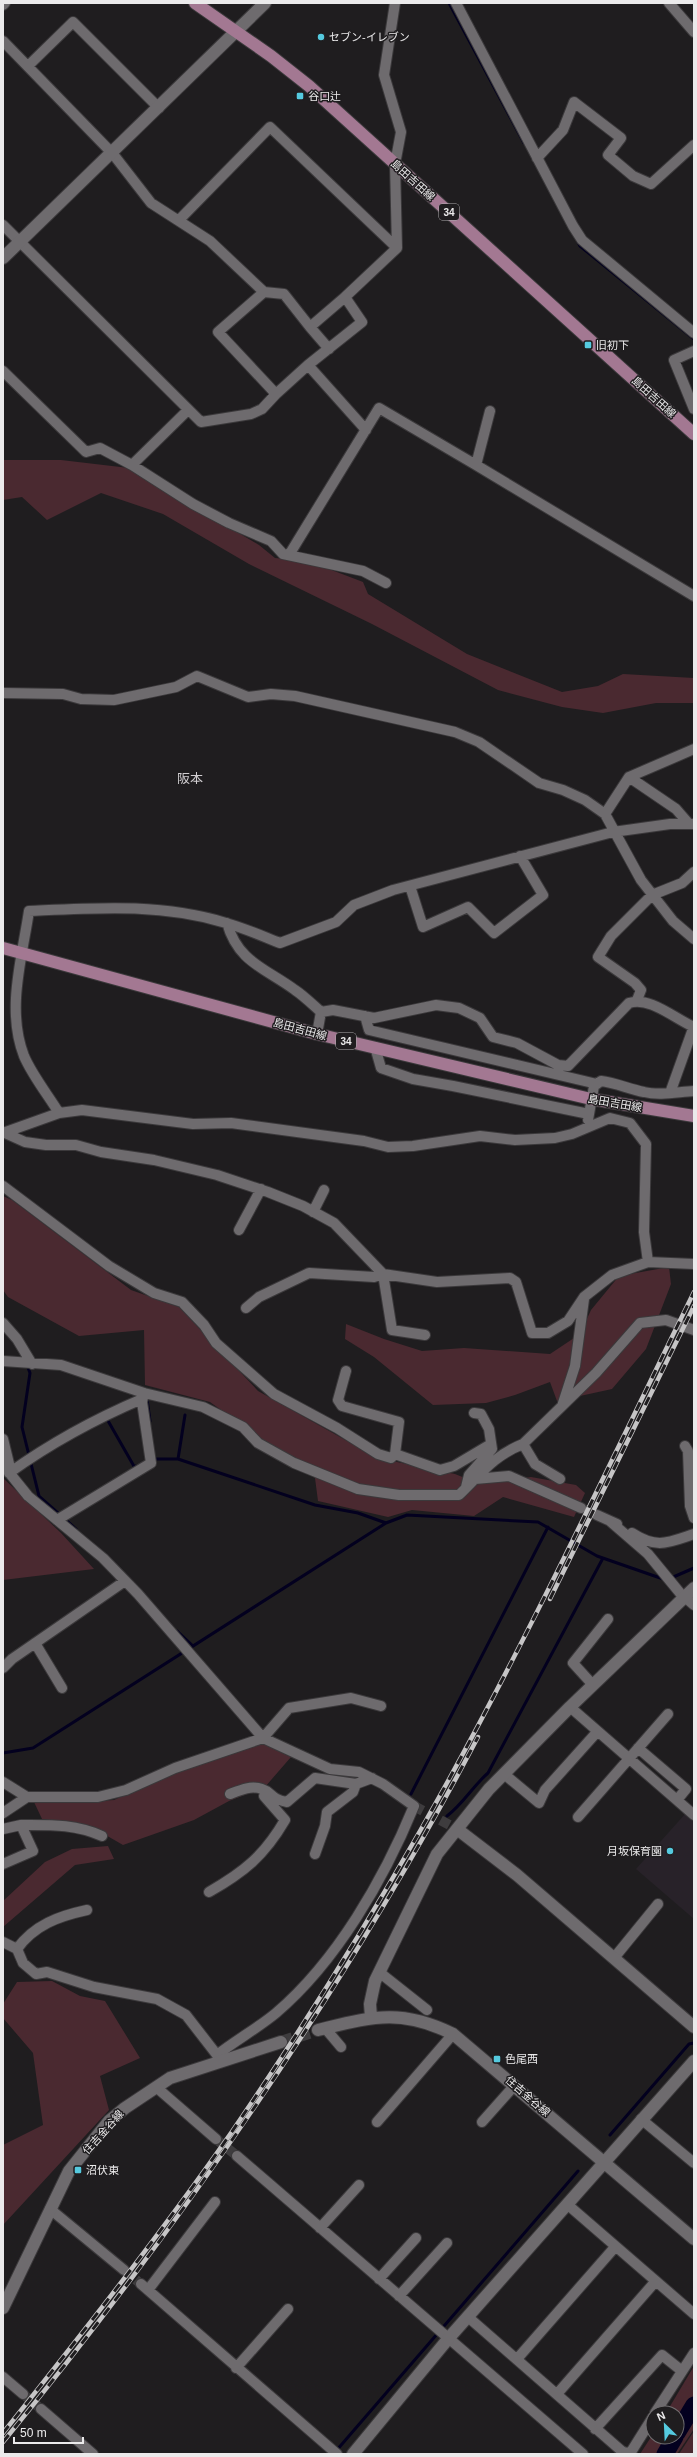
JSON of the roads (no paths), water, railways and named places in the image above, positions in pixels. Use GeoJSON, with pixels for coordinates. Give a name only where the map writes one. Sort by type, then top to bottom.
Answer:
{"type":"FeatureCollection","features":[{"type":"Feature","properties":{"kind":"main road","name":"島田吉田線"},"geometry":{"type":"LineString","coordinates":[[195,3],[309,86],[694,434]]}},
{"type":"Feature","properties":{"kind":"main road","name":"島田吉田線"},"geometry":{"type":"LineString","coordinates":[[3,948],[317,1034],[591,1099],[694,1116]]}},
{"type":"Feature","properties":{"kind":"street"},"geometry":{"type":"LineString","coordinates":[[3,258],[113,154],[265,3]]}},
{"type":"Feature","properties":{"kind":"street"},"geometry":{"type":"LineString","coordinates":[[310,327],[345,297],[397,248],[395,164],[401,132],[384,75],[395,3]]}},
{"type":"Feature","properties":{"kind":"street"},"geometry":{"type":"LineString","coordinates":[[456,3],[573,226],[582,240],[694,333]]}},
{"type":"Feature","properties":{"kind":"street"},"geometry":{"type":"LineString","coordinates":[[669,3],[694,32]]}},
{"type":"Feature","properties":{"kind":"street"},"geometry":{"type":"LineString","coordinates":[[28,66],[73,22],[159,108]]}},
{"type":"Feature","properties":{"kind":"street"},"geometry":{"type":"LineString","coordinates":[[3,41],[113,154],[151,203],[210,241],[264,292],[284,294],[329,349]]}},
{"type":"Feature","properties":{"kind":"street"},"geometry":{"type":"LineString","coordinates":[[538,158],[563,130],[574,102],[622,138],[608,155],[633,176],[651,184],[694,145]]}},
{"type":"Feature","properties":{"kind":"street"},"geometry":{"type":"LineString","coordinates":[[179,220],[270,127],[397,248]]}},
{"type":"Feature","properties":{"kind":"street"},"geometry":{"type":"LineString","coordinates":[[3,225],[201,422],[252,414],[262,409],[308,365],[362,322],[345,297]]}},
{"type":"Feature","properties":{"kind":"street"},"geometry":{"type":"LineString","coordinates":[[264,292],[218,332],[276,394]]}},
{"type":"Feature","properties":{"kind":"street"},"geometry":{"type":"LineString","coordinates":[[694,351],[674,360],[694,409]]}},
{"type":"Feature","properties":{"kind":"street"},"geometry":{"type":"LineString","coordinates":[[308,365],[366,430]]}},
{"type":"Feature","properties":{"kind":"street"},"geometry":{"type":"LineString","coordinates":[[3,371],[86,452],[100,448],[132,465],[193,504],[229,523],[271,541],[283,554],[363,571],[386,583]]}},
{"type":"Feature","properties":{"kind":"street"},"geometry":{"type":"LineString","coordinates":[[289,555],[379,408],[694,596]]}},
{"type":"Feature","properties":{"kind":"street"},"geometry":{"type":"LineString","coordinates":[[132,465],[188,410]]}},
{"type":"Feature","properties":{"kind":"street"},"geometry":{"type":"LineString","coordinates":[[476,465],[490,411]]}},
{"type":"Feature","properties":{"kind":"street"},"geometry":{"type":"LineString","coordinates":[[3,693],[63,694],[81,699],[114,700],[176,687],[197,676],[248,697],[271,694],[294,696],[455,732],[479,742],[539,783],[563,790],[585,800],[605,814],[613,832],[652,895],[673,921],[694,939]]}},
{"type":"Feature","properties":{"kind":"street"},"geometry":{"type":"LineString","coordinates":[[605,814],[629,777],[694,749]]}},
{"type":"Feature","properties":{"kind":"street"},"geometry":{"type":"LineString","coordinates":[[629,777],[676,808],[691,824]]}},
{"type":"Feature","properties":{"kind":"street"},"geometry":{"type":"LineString","coordinates":[[59,1113],[24,1056],[17,1030],[15,1005],[29,911],[108,907],[164,910],[227,923],[280,943],[336,922],[354,905],[410,886],[613,832],[691,824]]}},
{"type":"Feature","properties":{"kind":"street"},"geometry":{"type":"LineString","coordinates":[[410,886],[423,927],[468,907],[494,934],[543,895],[520,856]]}},
{"type":"Feature","properties":{"kind":"street"},"geometry":{"type":"LineString","coordinates":[[637,1000],[641,990],[635,983],[598,957],[611,936],[652,895],[682,883],[694,872]]}},
{"type":"Feature","properties":{"kind":"street"},"geometry":{"type":"LineString","coordinates":[[227,923],[231,939],[253,964],[295,990],[321,1012],[333,1010],[374,1018],[436,1005],[460,1008],[480,1018],[493,1037],[517,1043],[558,1065],[568,1066],[629,1003],[637,1000],[657,1007],[694,1026],[670,1093]]}},
{"type":"Feature","properties":{"kind":"street"},"geometry":{"type":"LineString","coordinates":[[317,1034],[321,1012]]}},
{"type":"Feature","properties":{"kind":"street"},"geometry":{"type":"LineString","coordinates":[[365,1016],[369,1030],[597,1084]]}},
{"type":"Feature","properties":{"kind":"street"},"geometry":{"type":"LineString","coordinates":[[375,1047],[381,1068],[413,1080],[453,1086],[589,1114]]}},
{"type":"Feature","properties":{"kind":"street"},"geometry":{"type":"LineString","coordinates":[[587,1126],[594,1086],[601,1081],[620,1084],[644,1092],[670,1093],[694,1091]]}},
{"type":"Feature","properties":{"kind":"street"},"geometry":{"type":"LineString","coordinates":[[4,1133],[59,1113],[82,1110],[193,1124],[231,1123],[364,1142],[388,1147],[413,1146],[480,1136],[515,1140],[555,1138],[572,1134],[587,1126],[610,1118],[630,1123],[646,1144],[644,1232],[648,1262]]}},
{"type":"Feature","properties":{"kind":"street"},"geometry":{"type":"LineString","coordinates":[[4,1133],[25,1142],[46,1145],[76,1145],[101,1152],[154,1160],[217,1175],[261,1189],[313,1212],[334,1223],[384,1274],[392,1330],[425,1335]]}},
{"type":"Feature","properties":{"kind":"street"},"geometry":{"type":"LineString","coordinates":[[3,1186],[109,1266],[154,1293],[182,1302],[204,1325],[216,1343],[274,1394],[337,1428],[378,1454],[391,1458],[395,1454],[399,1422],[342,1406],[338,1400],[346,1371]]}},
{"type":"Feature","properties":{"kind":"street"},"geometry":{"type":"LineString","coordinates":[[239,1230],[261,1189]]}},
{"type":"Feature","properties":{"kind":"street"},"geometry":{"type":"LineString","coordinates":[[313,1212],[324,1190]]}},
{"type":"Feature","properties":{"kind":"street"},"geometry":{"type":"LineString","coordinates":[[246,1308],[259,1297],[309,1273],[374,1277],[384,1274],[437,1282],[510,1278],[516,1282],[532,1333],[548,1332],[568,1321],[584,1297],[612,1275],[648,1262],[691,1264]]}},
{"type":"Feature","properties":{"kind":"street"},"geometry":{"type":"LineString","coordinates":[[562,1405],[575,1366],[584,1297]]}},
{"type":"Feature","properties":{"kind":"street"},"geometry":{"type":"LineString","coordinates":[[3,1361],[61,1365],[143,1396],[203,1407],[243,1428],[258,1443],[294,1463],[358,1489],[398,1495],[459,1496],[490,1462],[507,1450],[523,1444],[596,1373],[640,1323],[666,1320],[694,1330]]}},
{"type":"Feature","properties":{"kind":"street"},"geometry":{"type":"LineString","coordinates":[[3,1322],[17,1339],[24,1363]]}},
{"type":"Feature","properties":{"kind":"street"},"geometry":{"type":"LineString","coordinates":[[3,1367],[24,1363]]}},
{"type":"Feature","properties":{"kind":"street"},"geometry":{"type":"LineString","coordinates":[[8,1470],[108,1413],[143,1396]]}},
{"type":"Feature","properties":{"kind":"street"},"geometry":{"type":"LineString","coordinates":[[58,1520],[150,1458],[143,1396]]}},
{"type":"Feature","properties":{"kind":"street"},"geometry":{"type":"LineString","coordinates":[[465,1489],[469,1475],[492,1449],[489,1429],[481,1414],[474,1413]]}},
{"type":"Feature","properties":{"kind":"street"},"geometry":{"type":"LineString","coordinates":[[3,1439],[8,1470],[28,1496],[103,1558],[263,1738],[330,1769],[359,1772],[372,1778],[414,1806],[404,1830],[351,1925],[309,1980],[276,2013],[237,2038],[218,2058],[186,2016],[158,2000],[94,1987],[47,1972],[36,1974],[23,1963],[17,1949],[3,1942]]}},
{"type":"Feature","properties":{"kind":"street"},"geometry":{"type":"LineString","coordinates":[[395,1454],[440,1470],[454,1466],[491,1444]]}},
{"type":"Feature","properties":{"kind":"street"},"geometry":{"type":"LineString","coordinates":[[523,1444],[535,1464],[560,1479]]}},
{"type":"Feature","properties":{"kind":"street"},"geometry":{"type":"LineString","coordinates":[[685,1446],[688,1451],[694,1518]]}},
{"type":"Feature","properties":{"kind":"street"},"geometry":{"type":"LineString","coordinates":[[475,1479],[509,1476],[581,1508]]}},
{"type":"Feature","properties":{"kind":"street"},"geometry":{"type":"LineString","coordinates":[[597,1515],[625,1528],[647,1542],[658,1544],[694,1534]]}},
{"type":"Feature","properties":{"kind":"street"},"geometry":{"type":"LineString","coordinates":[[611,1522],[648,1554],[690,1602]]}},
{"type":"Feature","properties":{"kind":"street"},"geometry":{"type":"LineString","coordinates":[[3,1668],[12,1659],[125,1581]]}},
{"type":"Feature","properties":{"kind":"street"},"geometry":{"type":"LineString","coordinates":[[371,2017],[370,2004],[372,1991],[438,1854],[489,1789],[593,1685],[690,1602],[694,1588]]}},
{"type":"Feature","properties":{"kind":"street"},"geometry":{"type":"LineString","coordinates":[[593,1685],[573,1664],[608,1619]]}},
{"type":"Feature","properties":{"kind":"street"},"geometry":{"type":"LineString","coordinates":[[35,1643],[62,1688]]}},
{"type":"Feature","properties":{"kind":"street"},"geometry":{"type":"LineString","coordinates":[[3,1782],[27,1797],[98,1797],[126,1790],[175,1768],[263,1738],[289,1708],[351,1698],[380,1706]]}},
{"type":"Feature","properties":{"kind":"street"},"geometry":{"type":"LineString","coordinates":[[570,1707],[694,1815]]}},
{"type":"Feature","properties":{"kind":"street"},"geometry":{"type":"LineString","coordinates":[[578,1817],[668,1714]]}},
{"type":"Feature","properties":{"kind":"street"},"geometry":{"type":"LineString","coordinates":[[504,1774],[538,1803],[545,1790],[597,1732]]}},
{"type":"Feature","properties":{"kind":"street"},"geometry":{"type":"LineString","coordinates":[[638,1748],[686,1789],[677,1800]]}},
{"type":"Feature","properties":{"kind":"street"},"geometry":{"type":"LineString","coordinates":[[230,1794],[249,1787],[262,1789],[276,1800],[287,1802],[315,1778],[356,1784],[372,1778]]}},
{"type":"Feature","properties":{"kind":"street"},"geometry":{"type":"LineString","coordinates":[[315,1854],[325,1826],[327,1812],[353,1792],[356,1784]]}},
{"type":"Feature","properties":{"kind":"street"},"geometry":{"type":"LineString","coordinates":[[209,1892],[240,1874],[273,1840],[285,1820],[258,1789]]}},
{"type":"Feature","properties":{"kind":"street"},"geometry":{"type":"LineString","coordinates":[[3,1813],[27,1797]]}},
{"type":"Feature","properties":{"kind":"street"},"geometry":{"type":"LineString","coordinates":[[3,1829],[21,1825],[57,1824],[77,1827],[102,1836]]}},
{"type":"Feature","properties":{"kind":"street"},"geometry":{"type":"LineString","coordinates":[[3,1864],[32,1851],[21,1825]]}},
{"type":"Feature","properties":{"kind":"street"},"geometry":{"type":"LineString","coordinates":[[457,1829],[518,1875],[694,2027]]}},
{"type":"Feature","properties":{"kind":"street"},"geometry":{"type":"LineString","coordinates":[[614,1958],[658,1904]]}},
{"type":"Feature","properties":{"kind":"street"},"geometry":{"type":"LineString","coordinates":[[17,1949],[27,1934],[50,1920],[87,1910]]}},
{"type":"Feature","properties":{"kind":"street"},"geometry":{"type":"LineString","coordinates":[[380,1972],[427,2010]]}},
{"type":"Feature","properties":{"kind":"street","name":"住吉金谷線"},"geometry":{"type":"LineString","coordinates":[[322,2029],[371,2017],[416,2019],[453,2034],[515,2085],[694,2239]]}},
{"type":"Feature","properties":{"kind":"street"},"geometry":{"type":"LineString","coordinates":[[322,2029],[341,2047]]}},
{"type":"Feature","properties":{"kind":"street"},"geometry":{"type":"LineString","coordinates":[[377,2122],[453,2034]]}},
{"type":"Feature","properties":{"kind":"street","name":"住吉金谷線"},"geometry":{"type":"LineString","coordinates":[[3,2308],[69,2171],[91,2142],[125,2108],[156,2087],[184,2072],[218,2058],[281,2042]]}},
{"type":"Feature","properties":{"kind":"street"},"geometry":{"type":"LineString","coordinates":[[353,2454],[443,2334],[468,2317],[605,2163],[641,2119],[694,2061]]}},
{"type":"Feature","properties":{"kind":"street"},"geometry":{"type":"LineString","coordinates":[[482,2122],[515,2085]]}},
{"type":"Feature","properties":{"kind":"street"},"geometry":{"type":"LineString","coordinates":[[156,2087],[216,2139]]}},
{"type":"Feature","properties":{"kind":"street"},"geometry":{"type":"LineString","coordinates":[[641,2119],[693,2161]]}},
{"type":"Feature","properties":{"kind":"street"},"geometry":{"type":"LineString","coordinates":[[237,2156],[583,2454]]}},
{"type":"Feature","properties":{"kind":"street"},"geometry":{"type":"LineString","coordinates":[[320,2228],[359,2185]]}},
{"type":"Feature","properties":{"kind":"street"},"geometry":{"type":"LineString","coordinates":[[215,2202],[144,2287],[335,2452]]}},
{"type":"Feature","properties":{"kind":"street"},"geometry":{"type":"LineString","coordinates":[[568,2205],[655,2282],[694,2314]]}},
{"type":"Feature","properties":{"kind":"street"},"geometry":{"type":"LineString","coordinates":[[50,2209],[124,2270]]}},
{"type":"Feature","properties":{"kind":"street"},"geometry":{"type":"LineString","coordinates":[[379,2279],[416,2238]]}},
{"type":"Feature","properties":{"kind":"street"},"geometry":{"type":"LineString","coordinates":[[399,2296],[447,2243]]}},
{"type":"Feature","properties":{"kind":"street"},"geometry":{"type":"LineString","coordinates":[[517,2359],[615,2247]]}},
{"type":"Feature","properties":{"kind":"street"},"geometry":{"type":"LineString","coordinates":[[557,2394],[655,2282]]}},
{"type":"Feature","properties":{"kind":"street"},"geometry":{"type":"LineString","coordinates":[[236,2368],[288,2309]]}},
{"type":"Feature","properties":{"kind":"street"},"geometry":{"type":"LineString","coordinates":[[468,2317],[624,2453],[631,2452],[645,2430]]}},
{"type":"Feature","properties":{"kind":"street"},"geometry":{"type":"LineString","coordinates":[[660,2405],[694,2353]]}},
{"type":"Feature","properties":{"kind":"street"},"geometry":{"type":"LineString","coordinates":[[596,2430],[662,2355],[682,2371]]}},
{"type":"Feature","properties":{"kind":"street"},"geometry":{"type":"LineString","coordinates":[[3,2377],[23,2394]]}},
{"type":"Feature","properties":{"kind":"street"},"geometry":{"type":"LineString","coordinates":[[41,2409],[93,2454]]}},
{"type":"Feature","properties":{"kind":"waterway"},"geometry":{"type":"LineString","coordinates":[[449,3],[524,143]]}},
{"type":"Feature","properties":{"kind":"waterway"},"geometry":{"type":"LineString","coordinates":[[578,242],[580,246],[694,339]]}},
{"type":"Feature","properties":{"kind":"waterway"},"geometry":{"type":"LineString","coordinates":[[27,1365],[30,1373],[22,1427],[39,1496],[76,1529]]}},
{"type":"Feature","properties":{"kind":"waterway"},"geometry":{"type":"LineString","coordinates":[[147,1399],[150,1421]]}},
{"type":"Feature","properties":{"kind":"waterway"},"geometry":{"type":"LineString","coordinates":[[178,1459],[185,1415]]}},
{"type":"Feature","properties":{"kind":"waterway"},"geometry":{"type":"LineString","coordinates":[[107,1419],[135,1468],[136,1466]]}},
{"type":"Feature","properties":{"kind":"waterway"},"geometry":{"type":"LineString","coordinates":[[154,1457],[155,1459],[178,1459],[315,1505],[358,1513],[386,1523]]}},
{"type":"Feature","properties":{"kind":"waterway"},"geometry":{"type":"LineString","coordinates":[[3,1753],[33,1748],[386,1523],[407,1515],[538,1522],[597,1556],[666,1580]]}},
{"type":"Feature","properties":{"kind":"waterway"},"geometry":{"type":"LineString","coordinates":[[411,1794],[548,1527]]}},
{"type":"Feature","properties":{"kind":"waterway"},"geometry":{"type":"LineString","coordinates":[[447,1816],[488,1773],[603,1558]]}},
{"type":"Feature","properties":{"kind":"waterway"},"geometry":{"type":"LineString","coordinates":[[671,1578],[694,1568]]}},
{"type":"Feature","properties":{"kind":"waterway"},"geometry":{"type":"LineString","coordinates":[[177,1631],[193,1646]]}},
{"type":"Feature","properties":{"kind":"waterway"},"geometry":{"type":"LineString","coordinates":[[610,2135],[689,2044],[694,2043]]}},
{"type":"Feature","properties":{"kind":"waterway"},"geometry":{"type":"LineString","coordinates":[[336,2451],[578,2171]]}},
{"type":"Feature","properties":{"kind":"waterway"},"geometry":{"type":"LineString","coordinates":[[685,2420],[694,2405]]}},
{"type":"Feature","properties":{"kind":"waterway"},"geometry":{"type":"LineString","coordinates":[[665,2454],[670,2445]]}},
{"type":"Feature","properties":{"kind":"tunnel"},"geometry":{"type":"LineString","coordinates":[[581,1508],[597,1515]]}},
{"type":"Feature","properties":{"kind":"tunnel"},"geometry":{"type":"LineString","coordinates":[[414,1806],[457,1829]]}},
{"type":"Feature","properties":{"kind":"tunnel"},"geometry":{"type":"LineString","coordinates":[[281,2042],[318,2030]]}},
{"type":"Feature","properties":{"kind":"tunnel"},"geometry":{"type":"LineString","coordinates":[[216,2139],[237,2156]]}},
{"type":"Feature","properties":{"kind":"tunnel"},"geometry":{"type":"LineString","coordinates":[[124,2270],[141,2284]]}},
{"type":"Feature","properties":{"kind":"tunnel"},"geometry":{"type":"LineString","coordinates":[[23,2394],[41,2409]]}},
{"type":"Feature","properties":{"kind":"railway"},"geometry":{"type":"LineString","coordinates":[[3,2433],[119,2285],[204,2171],[305,2022],[352,1946],[457,1765],[561,1564],[694,1292]]}},
{"type":"Feature","properties":{"kind":"railway"},"geometry":{"type":"LineString","coordinates":[[550,1599],[694,1306]]}},
{"type":"Feature","properties":{"kind":"railway"},"geometry":{"type":"LineString","coordinates":[[3,2442],[70,2359],[135,2274],[198,2189],[258,2102],[317,2013],[373,1923],[427,1831],[478,1737]]}},
{"type":"Feature","properties":{"kind":"place","name":"セブン-イレブン"},"geometry":{"type":"Point","coordinates":[321,37]}},
{"type":"Feature","properties":{"kind":"place","name":"谷口辻"},"geometry":{"type":"Point","coordinates":[300,96]}},
{"type":"Feature","properties":{"kind":"place","name":"旧初下"},"geometry":{"type":"Point","coordinates":[588,345]}},
{"type":"Feature","properties":{"kind":"place","name":"月坂保育園"},"geometry":{"type":"Point","coordinates":[670,1851]}},
{"type":"Feature","properties":{"kind":"place","name":"色尾西"},"geometry":{"type":"Point","coordinates":[497,2059]}},
{"type":"Feature","properties":{"kind":"place","name":"沼伏東"},"geometry":{"type":"Point","coordinates":[78,2170]}},
{"type":"Feature","properties":{"kind":"district","name":"阪本"},"geometry":{"type":"Point","coordinates":[190,778]}}]}
